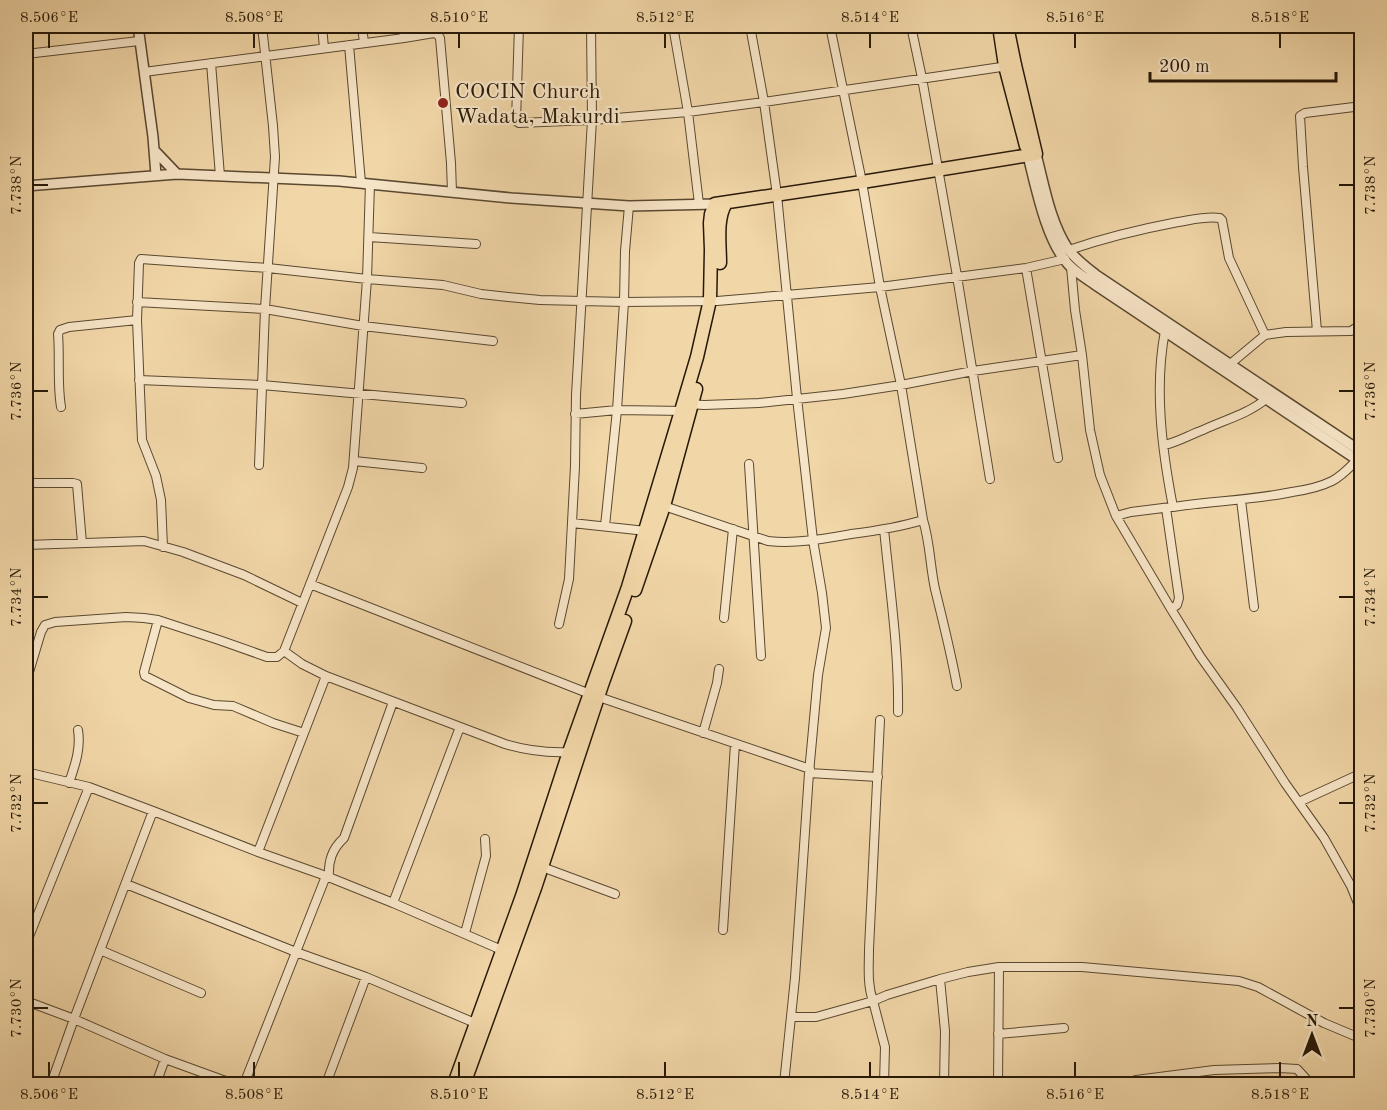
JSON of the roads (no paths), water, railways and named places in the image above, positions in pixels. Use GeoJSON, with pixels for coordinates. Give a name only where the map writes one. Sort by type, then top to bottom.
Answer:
{"type":"FeatureCollection","features":[{"type":"Feature","properties":{"kind":"main road"},"geometry":{"type":"LineString","coordinates":[[454,1084],[475,1023],[542,867],[628,586],[714,321],[714,300],[719,275],[720,203],[1030,155],[999,26]]}},
{"type":"Feature","properties":{"kind":"main road"},"geometry":{"type":"LineString","coordinates":[[1007,26],[1010,66]]}},
{"type":"Feature","properties":{"kind":"main road"},"geometry":{"type":"LineString","coordinates":[[464,1084],[569,752],[594,696],[664,506],[687,407]]}},
{"type":"Feature","properties":{"kind":"street"},"geometry":{"type":"LineString","coordinates":[[138,26],[155,151],[156,175]]}},
{"type":"Feature","properties":{"kind":"street"},"geometry":{"type":"LineString","coordinates":[[259,465],[265,309],[274,179],[273,126],[262,26]]}},
{"type":"Feature","properties":{"kind":"street"},"geometry":{"type":"LineString","coordinates":[[322,26],[324,48]]}},
{"type":"Feature","properties":{"kind":"street"},"geometry":{"type":"LineString","coordinates":[[362,26],[364,43]]}},
{"type":"Feature","properties":{"kind":"street"},"geometry":{"type":"LineString","coordinates":[[403,26],[404,38]]}},
{"type":"Feature","properties":{"kind":"street"},"geometry":{"type":"LineString","coordinates":[[519,26],[516,122],[519,123],[688,112],[1010,66]]}},
{"type":"Feature","properties":{"kind":"street"},"geometry":{"type":"LineString","coordinates":[[559,624],[569,579],[572,523],[591,120],[591,26]]}},
{"type":"Feature","properties":{"kind":"street"},"geometry":{"type":"LineString","coordinates":[[673,26],[688,112],[699,204]]}},
{"type":"Feature","properties":{"kind":"street"},"geometry":{"type":"LineString","coordinates":[[750,26],[764,102],[777,195],[796,398],[826,628],[818,675],[784,1084]]}},
{"type":"Feature","properties":{"kind":"street"},"geometry":{"type":"LineString","coordinates":[[830,26],[901,385],[935,587],[957,686]]}},
{"type":"Feature","properties":{"kind":"street"},"geometry":{"type":"LineString","coordinates":[[911,26],[957,276],[990,479]]}},
{"type":"Feature","properties":{"kind":"street"},"geometry":{"type":"LineString","coordinates":[[144,72],[434,33],[440,38],[452,192]]}},
{"type":"Feature","properties":{"kind":"street"},"geometry":{"type":"LineString","coordinates":[[26,54],[139,42]]}},
{"type":"Feature","properties":{"kind":"street"},"geometry":{"type":"LineString","coordinates":[[26,682],[41,632],[49,623],[126,617],[158,620],[267,657],[277,657],[284,651],[348,487],[354,461],[369,237],[366,184],[349,45]]}},
{"type":"Feature","properties":{"kind":"street"},"geometry":{"type":"LineString","coordinates":[[211,63],[220,176]]}},
{"type":"Feature","properties":{"kind":"street"},"geometry":{"type":"LineString","coordinates":[[1317,331],[1300,116],[1305,113],[1362,106]]}},
{"type":"Feature","properties":{"kind":"street"},"geometry":{"type":"LineString","coordinates":[[155,151],[177,174]]}},
{"type":"Feature","properties":{"kind":"street"},"geometry":{"type":"LineString","coordinates":[[1030,155],[1068,259],[1090,430],[1100,475],[1116,516],[1200,656],[1324,838],[1351,886],[1362,913]]}},
{"type":"Feature","properties":{"kind":"street"},"geometry":{"type":"LineString","coordinates":[[26,186],[177,174],[366,184],[511,198],[629,206],[720,203]]}},
{"type":"Feature","properties":{"kind":"street"},"geometry":{"type":"LineString","coordinates":[[605,526],[616,410],[629,206]]}},
{"type":"Feature","properties":{"kind":"street"},"geometry":{"type":"LineString","coordinates":[[26,217],[26,269]]}},
{"type":"Feature","properties":{"kind":"street"},"geometry":{"type":"LineString","coordinates":[[164,547],[161,500],[156,476],[142,440],[137,302],[138,263],[143,258],[443,285],[481,294],[540,300],[624,302],[714,300],[880,287],[1026,268],[1068,259],[1096,241],[1147,228],[1220,218],[1229,258],[1265,335]]}},
{"type":"Feature","properties":{"kind":"street"},"geometry":{"type":"LineString","coordinates":[[369,237],[476,244]]}},
{"type":"Feature","properties":{"kind":"street"},"geometry":{"type":"LineString","coordinates":[[1068,259],[1094,284],[1266,399],[1360,458]]}},
{"type":"Feature","properties":{"kind":"street"},"geometry":{"type":"LineString","coordinates":[[1068,259],[1081,264],[1360,458]]}},
{"type":"Feature","properties":{"kind":"street"},"geometry":{"type":"LineString","coordinates":[[1026,268],[1058,458]]}},
{"type":"Feature","properties":{"kind":"street"},"geometry":{"type":"LineString","coordinates":[[137,302],[265,309],[363,326],[493,340]]}},
{"type":"Feature","properties":{"kind":"street"},"geometry":{"type":"LineString","coordinates":[[1229,365],[1265,335],[1286,332],[1351,331],[1357,327],[1362,316]]}},
{"type":"Feature","properties":{"kind":"street"},"geometry":{"type":"LineString","coordinates":[[61,406],[58,384],[60,363],[58,334],[60,330],[69,327],[137,320]]}},
{"type":"Feature","properties":{"kind":"street"},"geometry":{"type":"LineString","coordinates":[[1165,331],[1160,353],[1160,403],[1179,598],[1177,605],[1171,609]]}},
{"type":"Feature","properties":{"kind":"street"},"geometry":{"type":"LineString","coordinates":[[576,414],[759,403],[843,394],[1082,355]]}},
{"type":"Feature","properties":{"kind":"street"},"geometry":{"type":"LineString","coordinates":[[139,380],[262,385],[462,403]]}},
{"type":"Feature","properties":{"kind":"street"},"geometry":{"type":"LineString","coordinates":[[1164,445],[1179,442],[1246,412],[1266,399]]}},
{"type":"Feature","properties":{"kind":"street"},"geometry":{"type":"LineString","coordinates":[[1116,516],[1200,503],[1267,498],[1311,489],[1339,477],[1360,458]]}},
{"type":"Feature","properties":{"kind":"street"},"geometry":{"type":"LineString","coordinates":[[354,461],[422,468]]}},
{"type":"Feature","properties":{"kind":"street"},"geometry":{"type":"LineString","coordinates":[[749,464],[761,656]]}},
{"type":"Feature","properties":{"kind":"street"},"geometry":{"type":"LineString","coordinates":[[26,483],[77,484],[82,543]]}},
{"type":"Feature","properties":{"kind":"street"},"geometry":{"type":"LineString","coordinates":[[1241,500],[1254,607]]}},
{"type":"Feature","properties":{"kind":"street"},"geometry":{"type":"LineString","coordinates":[[664,506],[768,541],[781,542],[813,540],[884,529],[923,519]]}},
{"type":"Feature","properties":{"kind":"street"},"geometry":{"type":"LineString","coordinates":[[572,523],[646,531]]}},
{"type":"Feature","properties":{"kind":"street"},"geometry":{"type":"LineString","coordinates":[[724,618],[733,529]]}},
{"type":"Feature","properties":{"kind":"street"},"geometry":{"type":"LineString","coordinates":[[884,529],[896,645],[898,712]]}},
{"type":"Feature","properties":{"kind":"street"},"geometry":{"type":"LineString","coordinates":[[26,545],[140,541],[183,552],[244,575],[302,603]]}},
{"type":"Feature","properties":{"kind":"street"},"geometry":{"type":"LineString","coordinates":[[310,584],[594,696],[810,771],[878,777]]}},
{"type":"Feature","properties":{"kind":"street"},"geometry":{"type":"LineString","coordinates":[[158,620],[144,672],[145,676],[189,698],[214,705],[233,706],[304,734]]}},
{"type":"Feature","properties":{"kind":"street"},"geometry":{"type":"LineString","coordinates":[[284,651],[302,664],[326,676],[518,748],[555,753],[569,752]]}},
{"type":"Feature","properties":{"kind":"street"},"geometry":{"type":"LineString","coordinates":[[703,733],[719,669]]}},
{"type":"Feature","properties":{"kind":"street"},"geometry":{"type":"LineString","coordinates":[[258,852],[326,676]]}},
{"type":"Feature","properties":{"kind":"street"},"geometry":{"type":"LineString","coordinates":[[244,1084],[328,877],[329,861],[337,845],[344,838],[393,702]]}},
{"type":"Feature","properties":{"kind":"street"},"geometry":{"type":"LineString","coordinates":[[880,720],[868,949],[870,991],[885,1047],[884,1084]]}},
{"type":"Feature","properties":{"kind":"street"},"geometry":{"type":"LineString","coordinates":[[393,903],[460,727]]}},
{"type":"Feature","properties":{"kind":"street"},"geometry":{"type":"LineString","coordinates":[[69,783],[78,754],[78,730]]}},
{"type":"Feature","properties":{"kind":"street"},"geometry":{"type":"LineString","coordinates":[[723,930],[735,744]]}},
{"type":"Feature","properties":{"kind":"street"},"geometry":{"type":"LineString","coordinates":[[26,772],[89,787],[328,877],[506,952]]}},
{"type":"Feature","properties":{"kind":"street"},"geometry":{"type":"LineString","coordinates":[[1299,802],[1362,773]]}},
{"type":"Feature","properties":{"kind":"street"},"geometry":{"type":"LineString","coordinates":[[26,944],[89,787]]}},
{"type":"Feature","properties":{"kind":"street"},"geometry":{"type":"LineString","coordinates":[[51,1084],[153,811]]}},
{"type":"Feature","properties":{"kind":"street"},"geometry":{"type":"LineString","coordinates":[[465,933],[486,856],[485,839]]}},
{"type":"Feature","properties":{"kind":"street"},"geometry":{"type":"LineString","coordinates":[[542,867],[615,894]]}},
{"type":"Feature","properties":{"kind":"street"},"geometry":{"type":"LineString","coordinates":[[126,884],[296,952],[366,977],[475,1023]]}},
{"type":"Feature","properties":{"kind":"street"},"geometry":{"type":"LineString","coordinates":[[100,950],[201,993]]}},
{"type":"Feature","properties":{"kind":"street"},"geometry":{"type":"LineString","coordinates":[[791,1017],[816,1017],[873,1001],[887,994],[968,972],[999,967],[1082,967],[1239,981],[1258,987],[1324,1023],[1362,1040]]}},
{"type":"Feature","properties":{"kind":"street"},"geometry":{"type":"LineString","coordinates":[[998,1084],[999,967]]}},
{"type":"Feature","properties":{"kind":"street"},"geometry":{"type":"LineString","coordinates":[[326,1084],[366,977]]}},
{"type":"Feature","properties":{"kind":"street"},"geometry":{"type":"LineString","coordinates":[[940,979],[945,1031],[944,1084]]}},
{"type":"Feature","properties":{"kind":"street"},"geometry":{"type":"LineString","coordinates":[[26,1001],[74,1019],[165,1059],[234,1084]]}},
{"type":"Feature","properties":{"kind":"street"},"geometry":{"type":"LineString","coordinates":[[998,1034],[1064,1028]]}},
{"type":"Feature","properties":{"kind":"street"},"geometry":{"type":"LineString","coordinates":[[156,1084],[165,1059]]}},
{"type":"Feature","properties":{"kind":"street"},"geometry":{"type":"LineString","coordinates":[[1126,1084],[1136,1080],[1214,1070],[1291,1068],[1300,1071],[1313,1084],[1362,1081]]}},
{"type":"Feature","properties":{"kind":"place","name":"COCIN Church Wadata, Makurdi"},"geometry":{"type":"Point","coordinates":[443,103]}}]}
